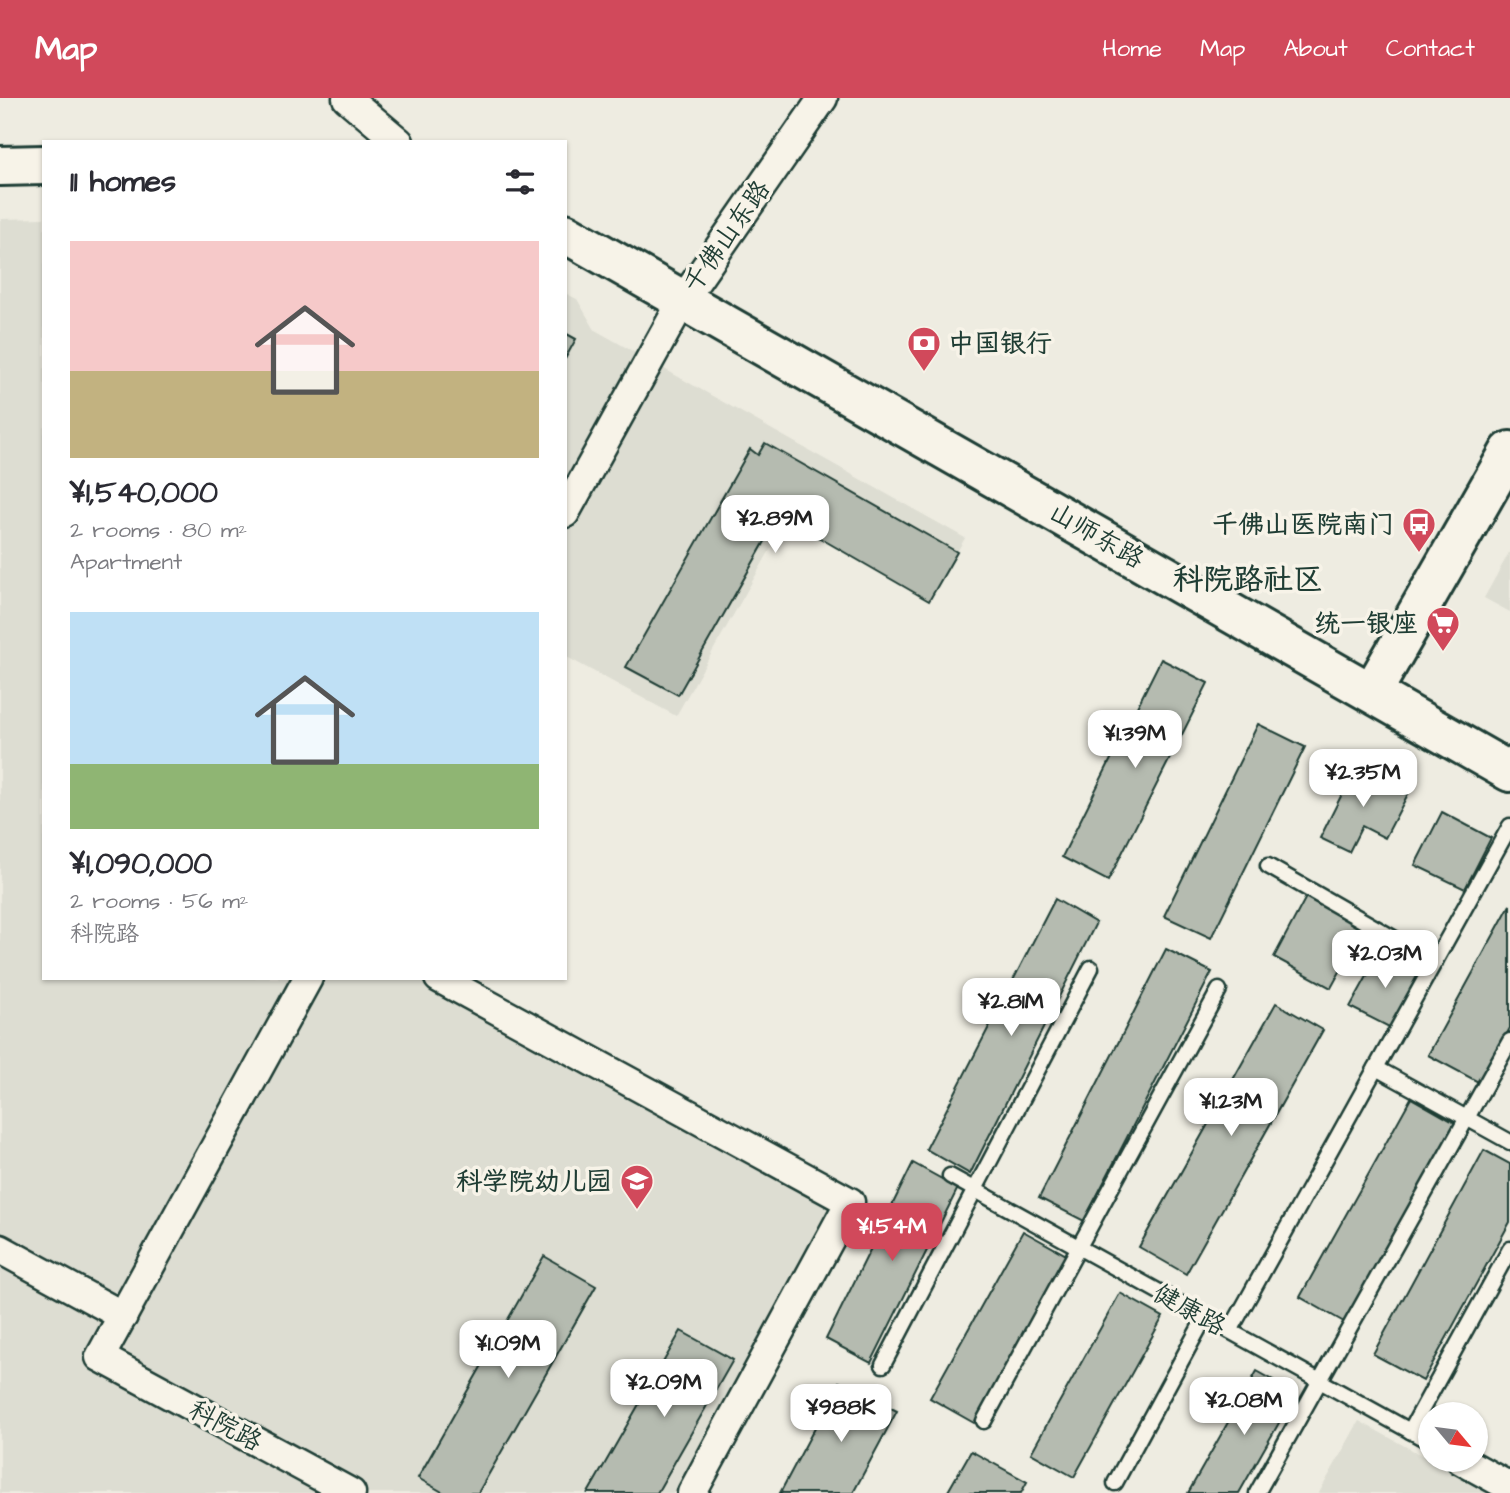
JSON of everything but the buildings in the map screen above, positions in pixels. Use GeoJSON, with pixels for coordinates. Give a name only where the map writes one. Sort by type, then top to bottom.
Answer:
{"type":"FeatureCollection","features":[{"type":"Feature","properties":{"kind":"main road"},"geometry":{"type":"LineString","coordinates":[[0,166],[42,165]]}},
{"type":"Feature","properties":{"kind":"main road","name":"千佛山东路"},"geometry":{"type":"LineString","coordinates":[[567,234],[683,300]]}},
{"type":"Feature","properties":{"kind":"main road","name":"山师东路"},"geometry":{"type":"LineString","coordinates":[[683,300],[1510,772]]}},
{"type":"Feature","properties":{"kind":"main road"},"geometry":{"type":"LineString","coordinates":[[1372,692],[1510,451]]}},
{"type":"Feature","properties":{"kind":"street"},"geometry":{"type":"LineString","coordinates":[[346,98],[397,140]]}},
{"type":"Feature","properties":{"kind":"street","name":"千佛山东路"},"geometry":{"type":"LineString","coordinates":[[683,300],[822,98]]}},
{"type":"Feature","properties":{"kind":"street"},"geometry":{"type":"LineString","coordinates":[[567,509],[683,300]]}},
{"type":"Feature","properties":{"kind":"street"},"geometry":{"type":"LineString","coordinates":[[0,1249],[122,1316],[307,980]]}},
{"type":"Feature","properties":{"kind":"street"},"geometry":{"type":"LineString","coordinates":[[443,980],[850,1202],[692,1493]]}},
{"type":"Feature","properties":{"kind":"street","name":"科院路"},"geometry":{"type":"LineString","coordinates":[[122,1316],[100,1357],[351,1493]]}},
{"type":"Feature","properties":{"kind":"street"},"geometry":{"type":"LineString","coordinates":[[1483,1472],[1510,1487]]}},
{"type":"Feature","properties":{"kind":"lane"},"geometry":{"type":"LineString","coordinates":[[1230,1331],[1510,826]]}},
{"type":"Feature","properties":{"kind":"lane"},"geometry":{"type":"LineString","coordinates":[[1268,866],[1435,962]]}},
{"type":"Feature","properties":{"kind":"lane"},"geometry":{"type":"LineString","coordinates":[[883,1365],[1091,968]]}},
{"type":"Feature","properties":{"kind":"lane"},"geometry":{"type":"LineString","coordinates":[[984,1421],[1219,990]]}},
{"type":"Feature","properties":{"kind":"lane"},"geometry":{"type":"LineString","coordinates":[[1257,1493],[1510,1041]]}},
{"type":"Feature","properties":{"kind":"lane"},"geometry":{"type":"LineString","coordinates":[[1376,1068],[1510,1142]]}},
{"type":"Feature","properties":{"kind":"lane","name":"健康路"},"geometry":{"type":"LineString","coordinates":[[950,1176],[1418,1436]]}},
{"type":"Feature","properties":{"kind":"lane"},"geometry":{"type":"LineString","coordinates":[[1410,1432],[1510,1249]]}},
{"type":"Feature","properties":{"kind":"lane"},"geometry":{"type":"LineString","coordinates":[[1115,1483],[1205,1317]]}},
{"type":"Feature","properties":{"kind":"shaded area"},"geometry":{"type":"Polygon","coordinates":[[[42,218],[42,980],[424,980],[585,1065],[836,1207],[683,1493],[0,1493],[2,219],[42,218]]]}},
{"type":"Feature","properties":{"kind":"shaded area"},"geometry":{"type":"Polygon","coordinates":[[[567,294],[577,299],[595,330],[965,538],[929,601],[787,520],[676,716],[567,657],[567,294]]]}},
{"type":"Feature","properties":{"kind":"shaded area"},"geometry":{"type":"Polygon","coordinates":[[[1510,551],[1510,612],[1484,598],[1510,551]]]}},
{"type":"Feature","properties":{"kind":"shaded area"},"geometry":{"type":"Polygon","coordinates":[[[1359,1421],[1418,1453],[1418,1472],[1452,1472],[1490,1493],[1319,1493],[1359,1421]]]}},
{"type":"Feature","properties":{"kind":"place","name":"中国银行"},"geometry":{"type":"Point","coordinates":[924,373]}},
{"type":"Feature","properties":{"kind":"place","name":"千佛山医院南门"},"geometry":{"type":"Point","coordinates":[1419,554]}},
{"type":"Feature","properties":{"kind":"place","name":"统一银座"},"geometry":{"type":"Point","coordinates":[1443,653]}},
{"type":"Feature","properties":{"kind":"place","name":"科学院幼儿园"},"geometry":{"type":"Point","coordinates":[637,1211]}},
{"type":"Feature","properties":{"kind":"district","name":"科院路社区"},"geometry":{"type":"Point","coordinates":[1248,579]}}]}
